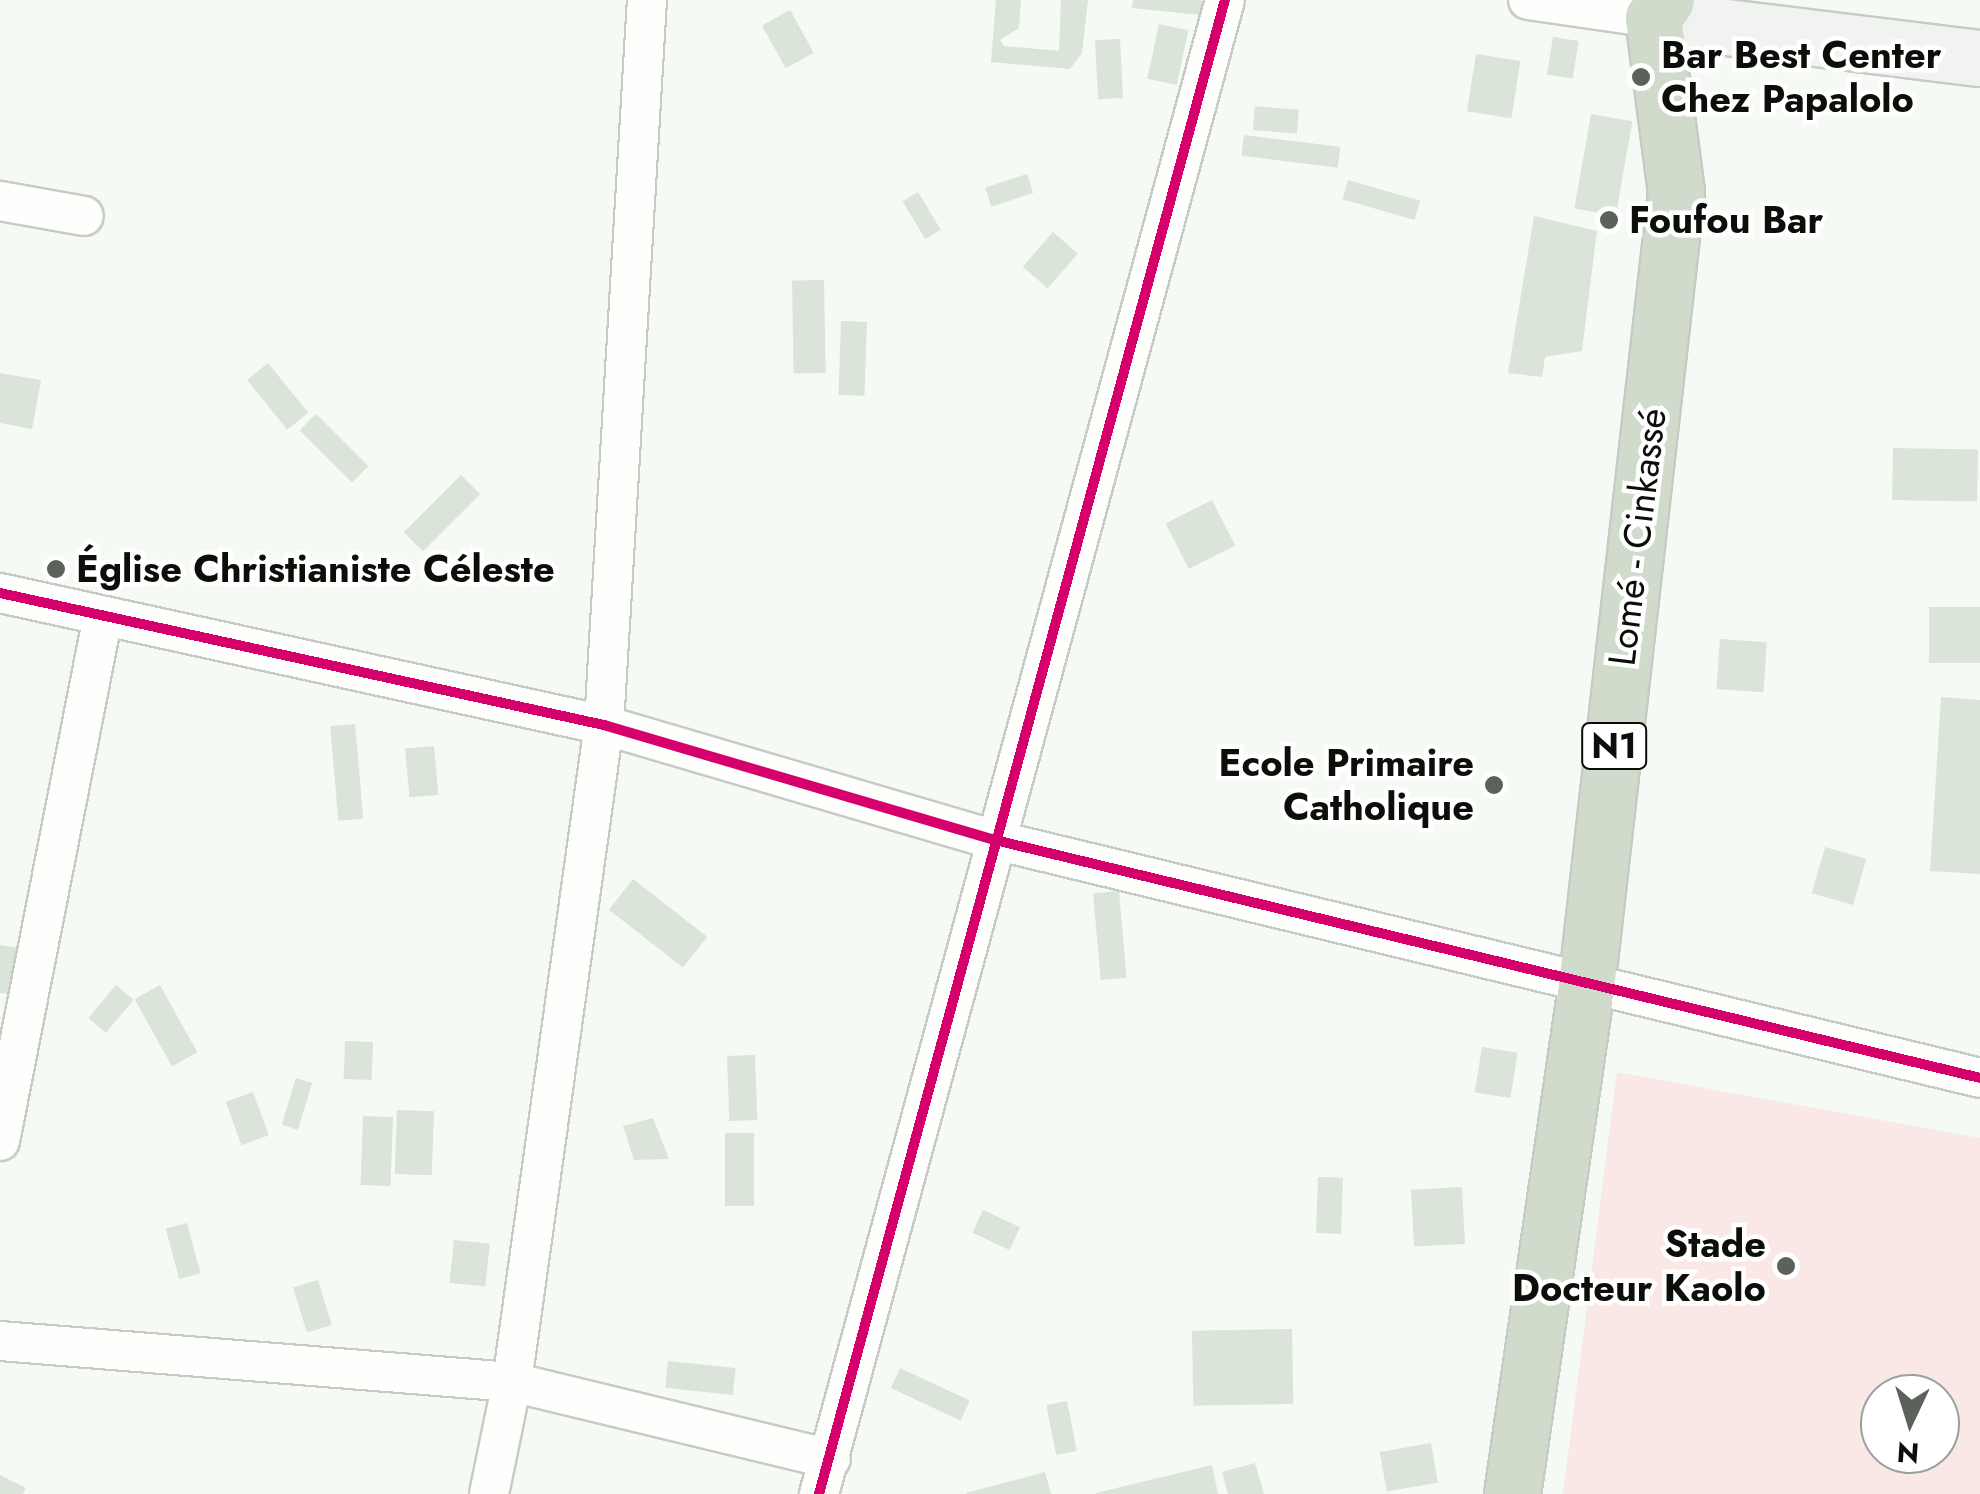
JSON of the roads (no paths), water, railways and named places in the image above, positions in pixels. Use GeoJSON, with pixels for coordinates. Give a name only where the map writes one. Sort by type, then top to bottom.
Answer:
{"type":"FeatureCollection","features":[{"type":"Feature","properties":{"kind":"highway","name":"Lomé - Cinkassé"},"geometry":{"type":"LineString","coordinates":[[1512,1494],[1586,987],[1676,192],[1659,9]]}},
{"type":"Feature","properties":{"kind":"street"},"geometry":{"type":"LineString","coordinates":[[489,1494],[512,1382],[604,725],[647,0]]}},
{"type":"Feature","properties":{"kind":"street"},"geometry":{"type":"LineString","coordinates":[[0,1342],[512,1382],[825,1476],[1225,0]]}},
{"type":"Feature","properties":{"kind":"street"},"geometry":{"type":"LineString","coordinates":[[1528,0],[1659,9],[1980,58]]}},
{"type":"Feature","properties":{"kind":"street"},"geometry":{"type":"LineString","coordinates":[[0,201],[84,216]]}},
{"type":"Feature","properties":{"kind":"street"},"geometry":{"type":"LineString","coordinates":[[0,594],[604,725],[995,840],[1586,987],[1980,1078]]}},
{"type":"Feature","properties":{"kind":"street"},"geometry":{"type":"LineString","coordinates":[[0,1141],[103,616]]}},
{"type":"Feature","properties":{"kind":"place","name":"Bar Best Center Chez Papalolo"},"geometry":{"type":"Point","coordinates":[1641,77]}},
{"type":"Feature","properties":{"kind":"place","name":"Foufou Bar"},"geometry":{"type":"Point","coordinates":[1609,220]}},
{"type":"Feature","properties":{"kind":"place","name":"Église Christianiste Céleste"},"geometry":{"type":"Point","coordinates":[56,569]}},
{"type":"Feature","properties":{"kind":"place","name":"Ecole Primaire Catholique"},"geometry":{"type":"Point","coordinates":[1494,785]}},
{"type":"Feature","properties":{"kind":"place","name":"Stade Docteur Kaolo"},"geometry":{"type":"Point","coordinates":[1786,1266]}}]}
